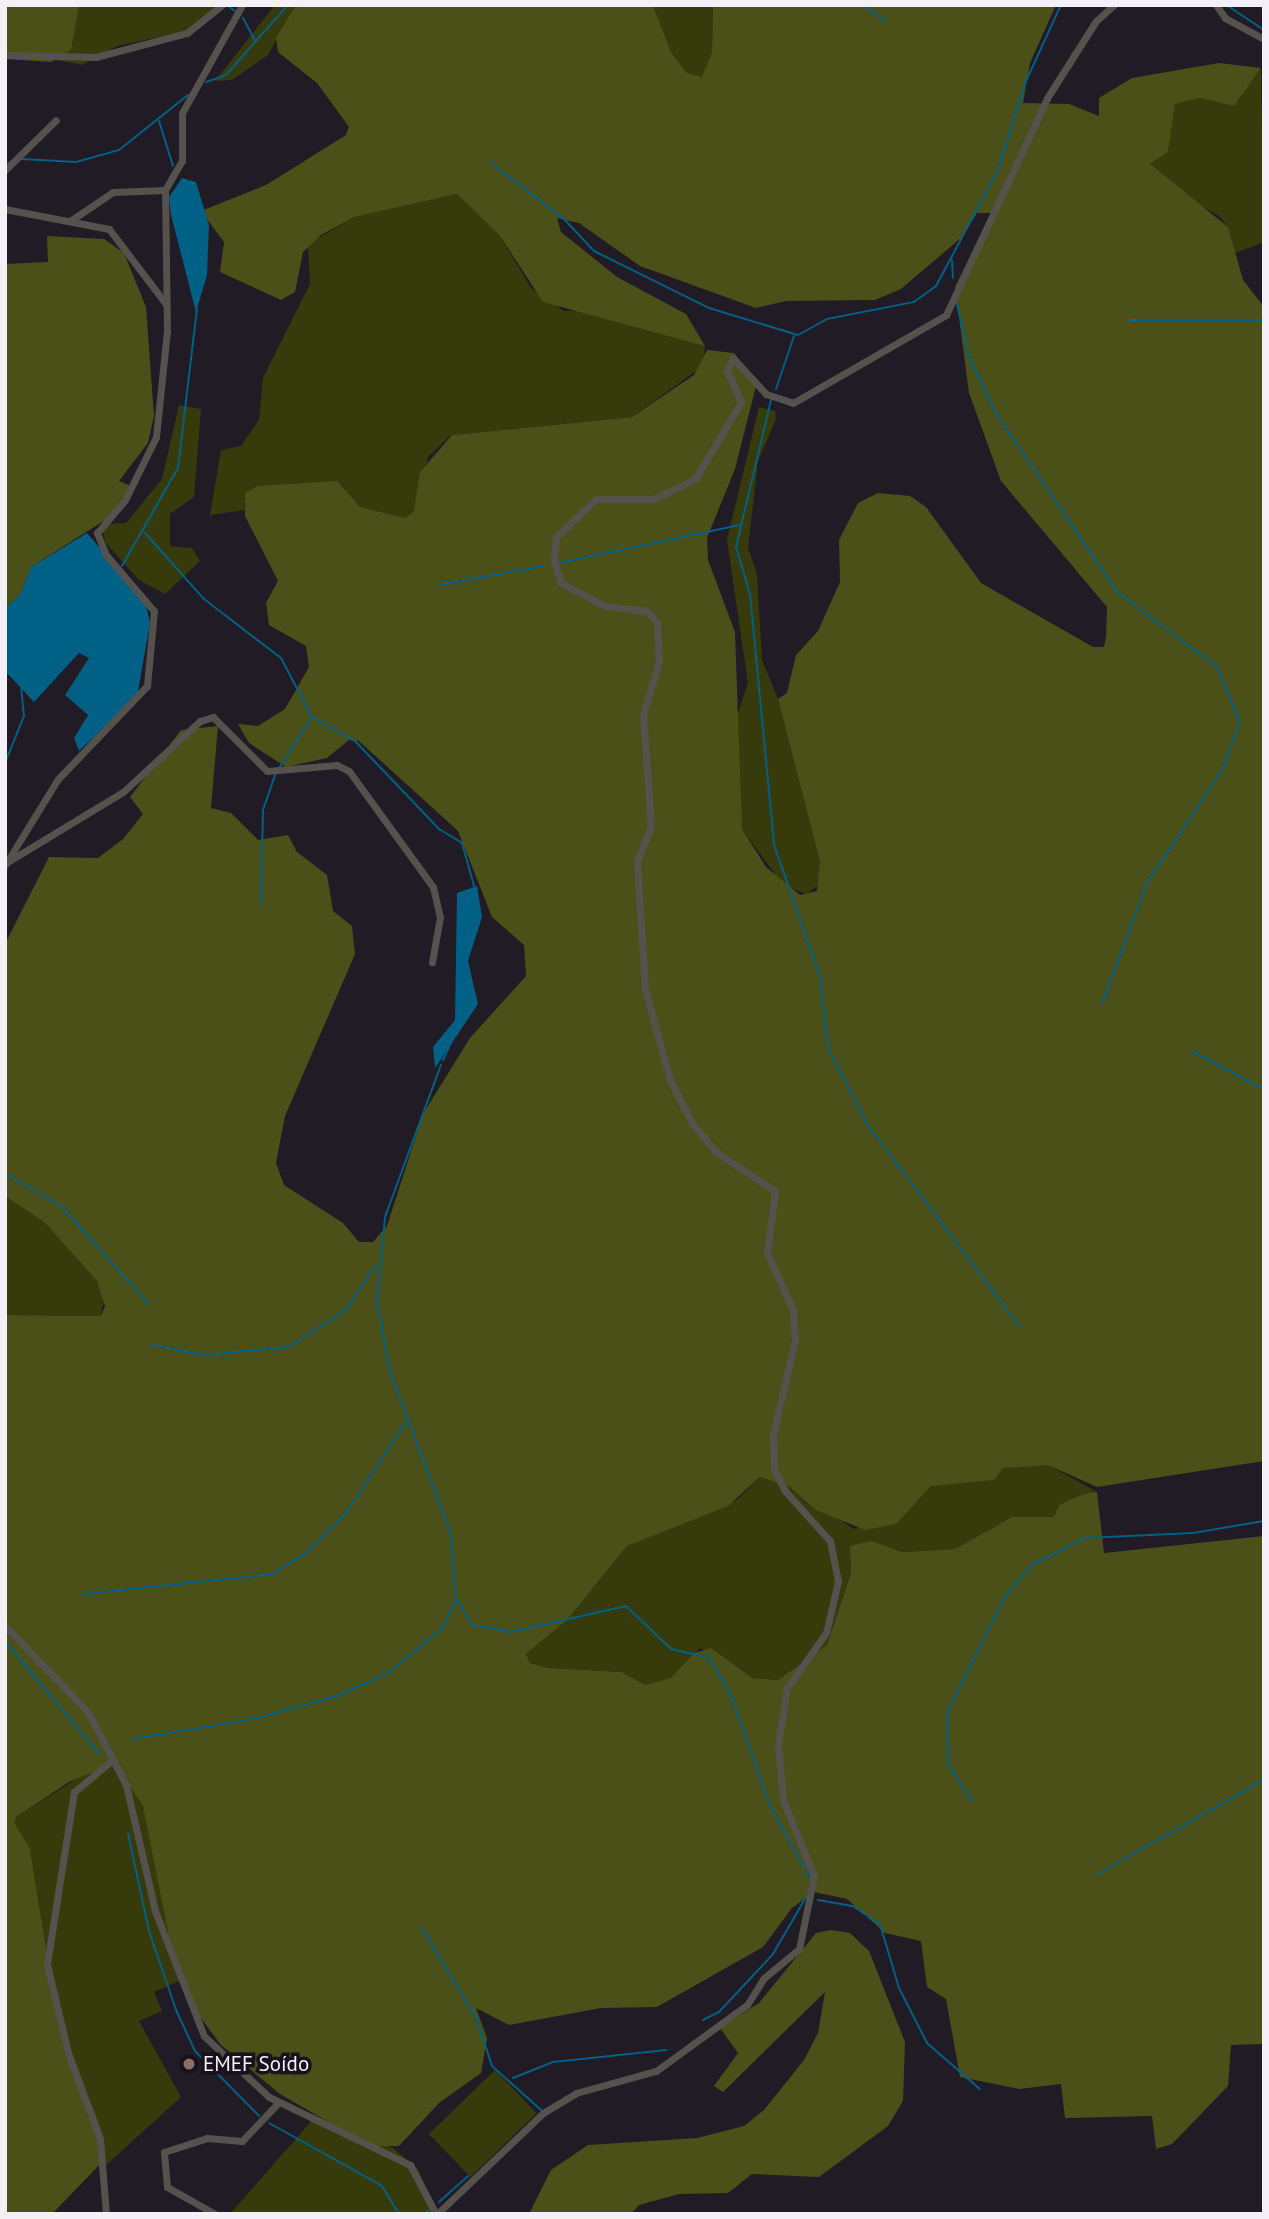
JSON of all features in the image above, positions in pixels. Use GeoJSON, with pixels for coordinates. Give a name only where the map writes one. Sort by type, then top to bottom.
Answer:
{"type":"FeatureCollection","features":[{"type":"Feature","properties":{"kind":"street"},"geometry":{"type":"LineString","coordinates":[[5,55],[89,58],[183,35],[222,5]]}},
{"type":"Feature","properties":{"kind":"street"},"geometry":{"type":"LineString","coordinates":[[7,863],[58,779],[147,686],[154,611],[106,555],[97,533],[125,500],[156,437],[167,305],[165,190],[182,162],[182,113],[242,5]]}},
{"type":"Feature","properties":{"kind":"street"},"geometry":{"type":"LineString","coordinates":[[5,1626],[88,1712],[132,1798],[155,1911],[194,2019],[225,2061],[278,2103],[403,2160],[422,2179],[436,2214],[543,2113],[576,2094],[656,2071],[747,2005],[764,1978],[799,1949],[814,1876],[783,1800],[778,1744],[787,1688],[826,1633],[838,1581],[830,1541],[785,1491],[774,1469],[773,1435],[795,1340],[793,1310],[767,1253],[775,1191],[716,1152],[693,1125],[670,1080],[645,989],[637,861],[651,827],[643,715],[659,661],[657,623],[647,611],[605,606],[561,583],[554,561],[556,537],[596,499],[654,499],[695,479],[740,402],[727,370],[730,359],[744,363],[774,399],[793,403],[946,315],[964,264],[994,218],[1047,98],[1096,21],[1114,5]]}},
{"type":"Feature","properties":{"kind":"street"},"geometry":{"type":"LineString","coordinates":[[1215,6],[1264,39]]}},
{"type":"Feature","properties":{"kind":"street"},"geometry":{"type":"LineString","coordinates":[[5,170],[57,120]]}},
{"type":"Feature","properties":{"kind":"street"},"geometry":{"type":"LineString","coordinates":[[70,221],[113,192],[165,190]]}},
{"type":"Feature","properties":{"kind":"street"},"geometry":{"type":"LineString","coordinates":[[7,212],[109,229],[119,238],[167,305]]}},
{"type":"Feature","properties":{"kind":"street"},"geometry":{"type":"LineString","coordinates":[[7,863],[123,792],[200,721],[213,717],[267,771],[337,765],[349,771],[437,897],[432,962]]}},
{"type":"Feature","properties":{"kind":"street"},"geometry":{"type":"LineString","coordinates":[[106,2214],[98,2130],[68,2053],[47,1964],[74,1792],[111,1761]]}},
{"type":"Feature","properties":{"kind":"street"},"geometry":{"type":"LineString","coordinates":[[215,2214],[167,2187],[164,2152],[208,2138],[242,2141],[278,2103]]}},
{"type":"Feature","properties":{"kind":"green space"},"geometry":{"type":"Polygon","coordinates":[[[5,5],[79,5],[71,50],[51,62],[5,59],[5,5]]]}},
{"type":"Feature","properties":{"kind":"green space"},"geometry":{"type":"Polygon","coordinates":[[[79,5],[226,5],[196,29],[117,46],[82,65],[58,60],[79,5]]]}},
{"type":"Feature","properties":{"kind":"green space"},"geometry":{"type":"Polygon","coordinates":[[[275,5],[296,5],[268,55],[232,80],[215,81],[275,5]]]}},
{"type":"Feature","properties":{"kind":"green space"},"geometry":{"type":"Polygon","coordinates":[[[296,5],[653,5],[671,52],[687,73],[702,77],[712,52],[713,5],[1056,5],[1030,63],[1023,103],[1069,104],[1099,116],[1099,98],[1132,78],[1219,63],[1261,68],[1234,106],[1200,98],[1175,104],[1168,152],[1150,164],[1228,227],[1243,280],[1264,307],[1264,1461],[1097,1487],[1048,1465],[1003,1468],[994,1480],[931,1486],[896,1524],[865,1530],[816,1510],[790,1487],[760,1477],[728,1506],[627,1546],[567,1620],[526,1654],[530,1663],[548,1668],[622,1672],[645,1685],[671,1678],[694,1653],[711,1648],[752,1678],[778,1680],[827,1645],[851,1573],[850,1546],[871,1541],[902,1552],[955,1549],[1012,1517],[1054,1517],[1059,1505],[1084,1494],[1097,1492],[1104,1553],[1264,1536],[1264,2044],[1231,2045],[1228,2086],[1172,2144],[1156,2149],[1152,2116],[1065,2118],[1061,2084],[1019,2089],[960,2077],[946,1999],[927,1987],[921,1941],[885,1933],[847,1899],[814,1892],[792,1908],[763,1947],[657,2007],[601,2008],[509,2025],[476,2008],[487,2038],[481,2073],[439,2103],[399,2146],[370,2146],[280,2094],[221,2045],[197,2013],[169,1936],[143,1806],[115,1763],[69,1782],[16,1817],[15,1824],[30,1849],[60,2033],[100,2125],[106,2158],[52,2214],[5,2214],[5,1315],[101,1316],[105,1306],[97,1281],[44,1222],[5,1196],[5,944],[49,857],[98,858],[123,839],[143,814],[130,797],[181,730],[218,726],[211,808],[231,813],[258,840],[288,835],[297,852],[327,875],[333,911],[352,926],[355,954],[285,1116],[276,1163],[284,1185],[343,1223],[359,1242],[373,1242],[387,1226],[423,1114],[470,1038],[526,976],[524,945],[492,917],[458,831],[359,741],[349,740],[327,758],[286,767],[249,743],[238,724],[258,726],[285,709],[309,667],[306,646],[269,625],[266,603],[278,581],[245,516],[245,493],[258,486],[337,481],[360,507],[406,518],[414,511],[420,472],[452,435],[632,417],[694,375],[707,350],[734,353],[757,382],[735,469],[707,538],[708,560],[735,632],[742,829],[766,867],[800,895],[817,891],[820,862],[778,699],[787,693],[796,655],[818,631],[840,582],[839,540],[858,503],[878,493],[910,496],[926,507],[981,583],[1093,647],[1104,647],[1106,637],[1107,607],[1001,481],[969,393],[955,287],[991,213],[977,213],[962,237],[901,289],[875,300],[786,301],[756,308],[640,266],[579,223],[557,218],[561,232],[617,277],[686,314],[705,346],[543,302],[500,236],[457,194],[354,217],[321,235],[303,252],[295,292],[281,300],[220,272],[224,242],[201,211],[266,185],[346,135],[349,127],[317,83],[278,52],[276,38],[296,5]]]}},
{"type":"Feature","properties":{"kind":"green space"},"geometry":{"type":"Polygon","coordinates":[[[653,5],[713,5],[712,52],[703,77],[687,73],[671,52],[653,5]]]}},
{"type":"Feature","properties":{"kind":"green space"},"geometry":{"type":"Polygon","coordinates":[[[1261,68],[1264,242],[1233,254],[1228,227],[1219,216],[1180,194],[1150,164],[1168,151],[1175,104],[1200,98],[1234,106],[1261,68]]]}},
{"type":"Feature","properties":{"kind":"green space"},"geometry":{"type":"Polygon","coordinates":[[[457,194],[500,236],[531,288],[564,311],[588,310],[705,346],[703,366],[632,417],[451,435],[428,457],[414,511],[407,518],[360,507],[343,489],[244,503],[245,510],[210,515],[221,450],[241,446],[259,420],[263,378],[310,284],[308,244],[354,217],[457,194]]]}},
{"type":"Feature","properties":{"kind":"green space"},"geometry":{"type":"Polygon","coordinates":[[[47,236],[104,239],[124,253],[146,307],[154,416],[148,443],[119,481],[131,486],[110,517],[31,567],[20,595],[5,608],[5,264],[48,262],[47,236]]]}},
{"type":"Feature","properties":{"kind":"green space"},"geometry":{"type":"Polygon","coordinates":[[[179,405],[201,409],[194,497],[170,514],[170,546],[192,548],[200,561],[165,594],[139,580],[105,542],[103,532],[109,524],[126,523],[162,479],[179,405]]]}},
{"type":"Feature","properties":{"kind":"green space"},"geometry":{"type":"Polygon","coordinates":[[[759,407],[775,411],[776,419],[758,461],[748,548],[757,574],[762,660],[778,699],[820,862],[820,884],[806,894],[783,885],[742,829],[735,722],[748,683],[727,540],[759,407]]]}},
{"type":"Feature","properties":{"kind":"green space"},"geometry":{"type":"Polygon","coordinates":[[[5,1196],[44,1222],[97,1281],[105,1295],[101,1316],[5,1315],[5,1196]]]}},
{"type":"Feature","properties":{"kind":"green space"},"geometry":{"type":"Polygon","coordinates":[[[1047,1464],[1097,1492],[1059,1505],[1055,1517],[1012,1517],[955,1549],[902,1552],[881,1545],[850,1557],[851,1573],[827,1645],[778,1680],[752,1678],[700,1648],[672,1678],[645,1685],[622,1672],[548,1668],[530,1663],[526,1654],[567,1620],[627,1546],[737,1500],[760,1477],[790,1487],[854,1529],[910,1508],[931,1486],[1003,1468],[1047,1464]]]}},
{"type":"Feature","properties":{"kind":"green space"},"geometry":{"type":"Polygon","coordinates":[[[100,1764],[118,1765],[143,1806],[184,1979],[154,1992],[162,2011],[139,2021],[181,2097],[104,2167],[100,2125],[60,2033],[31,1854],[15,1824],[16,1817],[100,1764]]]}},
{"type":"Feature","properties":{"kind":"green space"},"geometry":{"type":"Polygon","coordinates":[[[831,1930],[850,1933],[869,1951],[905,2042],[903,2101],[888,2126],[819,2177],[752,2174],[728,2193],[679,2194],[639,2205],[631,2214],[529,2214],[551,2170],[588,2145],[697,2138],[744,2126],[764,2110],[804,2060],[818,2033],[825,1992],[723,2092],[714,2086],[738,2053],[720,2028],[759,2003],[816,1933],[831,1930]]]}},
{"type":"Feature","properties":{"kind":"green space"},"geometry":{"type":"Polygon","coordinates":[[[495,2070],[537,2113],[471,2177],[429,2134],[495,2070]]]}},
{"type":"Feature","properties":{"kind":"green space"},"geometry":{"type":"Polygon","coordinates":[[[314,2118],[393,2148],[418,2169],[437,2214],[230,2214],[314,2118]]]}},
{"type":"Feature","properties":{"kind":"water"},"geometry":{"type":"Polygon","coordinates":[[[182,178],[196,182],[209,225],[207,275],[196,312],[171,215],[169,197],[182,178]]]}},
{"type":"Feature","properties":{"kind":"water"},"geometry":{"type":"Polygon","coordinates":[[[87,533],[145,601],[150,623],[137,697],[79,751],[74,738],[88,715],[65,695],[89,658],[79,653],[34,702],[5,671],[5,608],[20,595],[31,567],[87,533]]]}},
{"type":"Feature","properties":{"kind":"water"},"geometry":{"type":"Polygon","coordinates":[[[477,886],[482,917],[468,961],[478,1004],[435,1068],[433,1047],[455,1020],[457,893],[477,886]]]}},
{"type":"Feature","properties":{"kind":"waterway"},"geometry":{"type":"LineString","coordinates":[[227,5],[235,11]]}},
{"type":"Feature","properties":{"kind":"waterway"},"geometry":{"type":"LineString","coordinates":[[206,82],[226,75],[288,5]]}},
{"type":"Feature","properties":{"kind":"waterway"},"geometry":{"type":"LineString","coordinates":[[862,5],[886,21]]}},
{"type":"Feature","properties":{"kind":"waterway"},"geometry":{"type":"LineString","coordinates":[[490,162],[564,219],[594,251],[709,308],[798,335],[827,319],[914,302],[936,286],[998,170],[1026,81],[1061,5]]}},
{"type":"Feature","properties":{"kind":"waterway"},"geometry":{"type":"LineString","coordinates":[[1228,6],[1264,30]]}},
{"type":"Feature","properties":{"kind":"waterway"},"geometry":{"type":"LineString","coordinates":[[243,18],[255,41]]}},
{"type":"Feature","properties":{"kind":"waterway"},"geometry":{"type":"LineString","coordinates":[[22,159],[76,162],[119,150],[188,95]]}},
{"type":"Feature","properties":{"kind":"waterway"},"geometry":{"type":"LineString","coordinates":[[159,121],[173,166]]}},
{"type":"Feature","properties":{"kind":"waterway"},"geometry":{"type":"LineString","coordinates":[[952,260],[953,278]]}},
{"type":"Feature","properties":{"kind":"waterway"},"geometry":{"type":"LineString","coordinates":[[956,300],[969,357],[997,415],[1118,593],[1217,667],[1240,722],[1222,770],[1146,885],[1102,1004]]}},
{"type":"Feature","properties":{"kind":"waterway"},"geometry":{"type":"LineString","coordinates":[[122,566],[178,468],[197,309]]}},
{"type":"Feature","properties":{"kind":"waterway"},"geometry":{"type":"LineString","coordinates":[[1128,320],[1264,320]]}},
{"type":"Feature","properties":{"kind":"waterway"},"geometry":{"type":"LineString","coordinates":[[776,389],[794,336]]}},
{"type":"Feature","properties":{"kind":"waterway"},"geometry":{"type":"LineString","coordinates":[[771,400],[736,547],[750,594],[774,845],[820,976],[828,1048],[867,1124],[1020,1327]]}},
{"type":"Feature","properties":{"kind":"waterway"},"geometry":{"type":"LineString","coordinates":[[558,563],[740,525]]}},
{"type":"Feature","properties":{"kind":"waterway"},"geometry":{"type":"LineString","coordinates":[[145,533],[204,599],[281,658],[312,717],[355,741],[439,829],[462,843],[474,886]]}},
{"type":"Feature","properties":{"kind":"waterway"},"geometry":{"type":"LineString","coordinates":[[439,585],[543,566]]}},
{"type":"Feature","properties":{"kind":"waterway"},"geometry":{"type":"LineString","coordinates":[[5,763],[24,716],[21,689]]}},
{"type":"Feature","properties":{"kind":"waterway"},"geometry":{"type":"LineString","coordinates":[[279,768],[311,718]]}},
{"type":"Feature","properties":{"kind":"waterway"},"geometry":{"type":"LineString","coordinates":[[261,905],[263,810],[276,773]]}},
{"type":"Feature","properties":{"kind":"waterway"},"geometry":{"type":"LineString","coordinates":[[443,1060],[454,1036]]}},
{"type":"Feature","properties":{"kind":"waterway"},"geometry":{"type":"LineString","coordinates":[[1192,1051],[1264,1089]]}},
{"type":"Feature","properties":{"kind":"waterway"},"geometry":{"type":"LineString","coordinates":[[133,1739],[253,1719],[337,1696],[388,1673],[442,1629],[456,1599],[450,1531],[390,1372],[377,1302],[385,1217],[441,1065]]}},
{"type":"Feature","properties":{"kind":"waterway"},"geometry":{"type":"LineString","coordinates":[[5,1173],[61,1206],[149,1304]]}},
{"type":"Feature","properties":{"kind":"waterway"},"geometry":{"type":"LineString","coordinates":[[152,1345],[205,1355],[288,1347],[346,1310],[376,1265]]}},
{"type":"Feature","properties":{"kind":"waterway"},"geometry":{"type":"LineString","coordinates":[[83,1594],[272,1574],[306,1553],[346,1513],[406,1422]]}},
{"type":"Feature","properties":{"kind":"waterway"},"geometry":{"type":"LineString","coordinates":[[972,1801],[948,1764],[947,1713],[1004,1598],[1032,1565],[1085,1538],[1193,1533],[1264,1521]]}},
{"type":"Feature","properties":{"kind":"waterway"},"geometry":{"type":"LineString","coordinates":[[457,1600],[472,1625],[511,1632],[626,1606],[671,1649],[710,1658],[732,1698],[770,1806],[810,1878]]}},
{"type":"Feature","properties":{"kind":"waterway"},"geometry":{"type":"LineString","coordinates":[[5,1641],[99,1754]]}},
{"type":"Feature","properties":{"kind":"waterway"},"geometry":{"type":"LineString","coordinates":[[1096,1875],[1264,1780]]}},
{"type":"Feature","properties":{"kind":"waterway"},"geometry":{"type":"LineString","coordinates":[[128,1833],[149,1931],[176,2010],[195,2051],[259,2116]]}},
{"type":"Feature","properties":{"kind":"waterway"},"geometry":{"type":"LineString","coordinates":[[703,2020],[719,2012],[773,1954],[806,1897]]}},
{"type":"Feature","properties":{"kind":"waterway"},"geometry":{"type":"LineString","coordinates":[[818,1900],[853,1906],[880,1924],[899,1988],[927,2043],[980,2089]]}},
{"type":"Feature","properties":{"kind":"waterway"},"geometry":{"type":"LineString","coordinates":[[422,1928],[477,2020],[492,2066],[541,2110]]}},
{"type":"Feature","properties":{"kind":"waterway"},"geometry":{"type":"LineString","coordinates":[[513,2078],[553,2062],[666,2050]]}},
{"type":"Feature","properties":{"kind":"waterway"},"geometry":{"type":"LineString","coordinates":[[269,2123],[382,2186],[399,2214]]}},
{"type":"Feature","properties":{"kind":"waterway"},"geometry":{"type":"LineString","coordinates":[[439,2202],[468,2176]]}},
{"type":"Feature","properties":{"kind":"waterway"},"geometry":{"type":"LineString","coordinates":[[424,2214],[429,2210]]}},
{"type":"Feature","properties":{"kind":"place","name":"EMEF Soído"},"geometry":{"type":"Point","coordinates":[189,2064]}}]}
